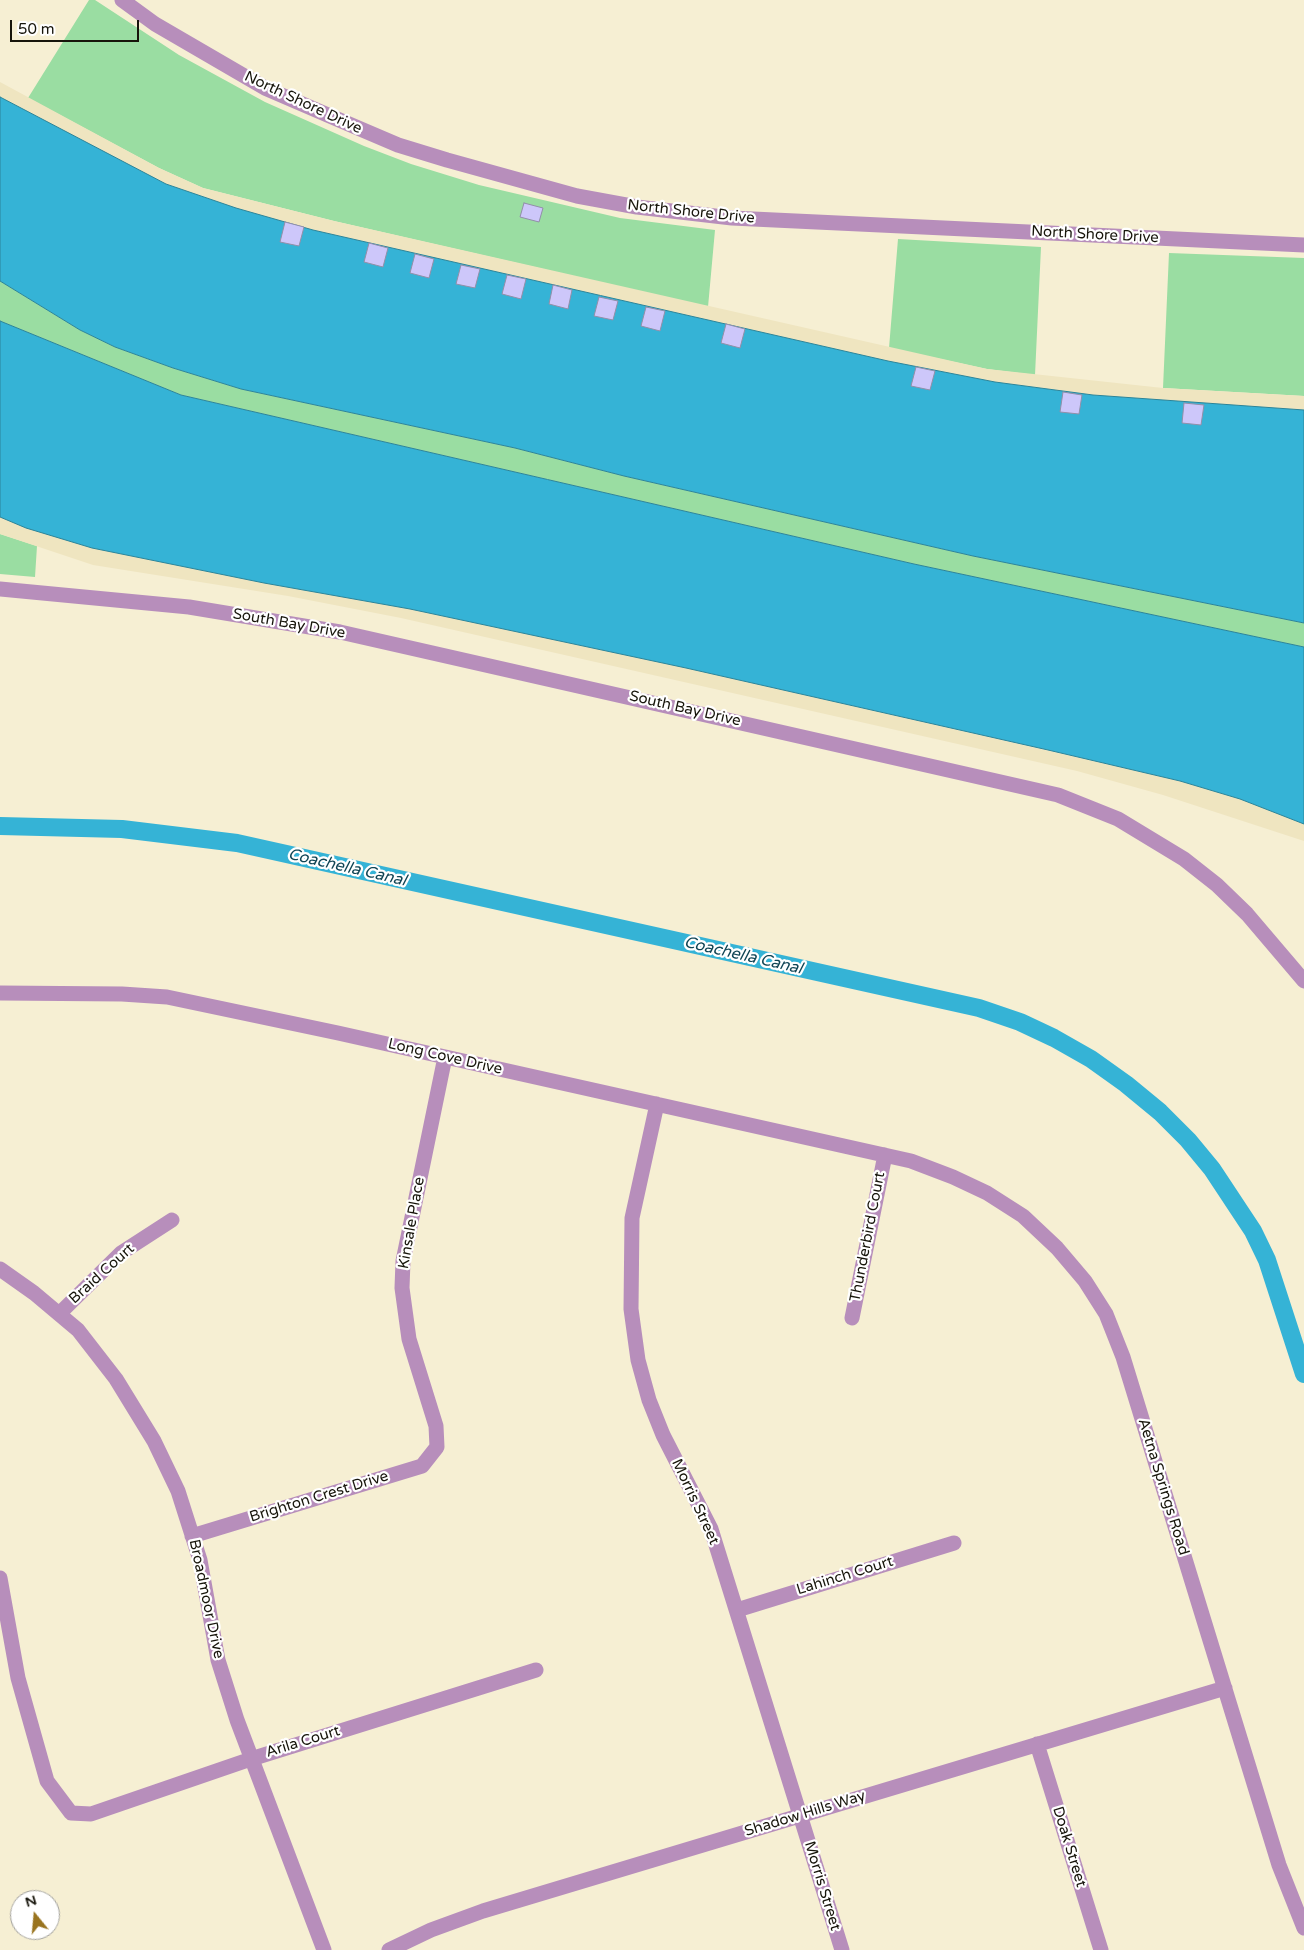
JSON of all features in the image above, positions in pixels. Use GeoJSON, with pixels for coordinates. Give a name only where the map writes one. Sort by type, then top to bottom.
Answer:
{"type":"FeatureCollection","features":[{"type":"Feature","properties":{"kind":"street","name":"North Shore Drive"},"geometry":{"type":"LineString","coordinates":[[122,0],[155,24],[264,88],[398,145],[492,174],[577,196],[637,207],[732,218],[1304,245]]}},
{"type":"Feature","properties":{"kind":"street","name":"South Bay Drive"},"geometry":{"type":"LineString","coordinates":[[0,589],[189,607],[340,632],[1058,795],[1118,819],[1184,859],[1217,885],[1247,914],[1304,981]]}},
{"type":"Feature","properties":{"kind":"street","name":"Long Cove Drive"},"geometry":{"type":"LineString","coordinates":[[0,993],[122,994],[167,997],[885,1155]]}},
{"type":"Feature","properties":{"kind":"street","name":"Kinsale Place"},"geometry":{"type":"LineString","coordinates":[[437,1447],[436,1426],[409,1340],[402,1288],[403,1260],[445,1057]]}},
{"type":"Feature","properties":{"kind":"street","name":"Morris Street"},"geometry":{"type":"LineString","coordinates":[[657,1104],[632,1218],[631,1309],[638,1360],[649,1400],[663,1435],[711,1529],[842,1950]]}},
{"type":"Feature","properties":{"kind":"street","name":"Thunderbird Court"},"geometry":{"type":"LineString","coordinates":[[852,1318],[885,1155]]}},
{"type":"Feature","properties":{"kind":"street","name":"Aetna Springs Road"},"geometry":{"type":"LineString","coordinates":[[885,1155],[919,1164],[987,1193],[1023,1216],[1057,1248],[1086,1281],[1106,1314],[1123,1357],[1279,1864],[1304,1928]]}},
{"type":"Feature","properties":{"kind":"street","name":"Braid Court"},"geometry":{"type":"LineString","coordinates":[[59,1314],[121,1253],[172,1220]]}},
{"type":"Feature","properties":{"kind":"street","name":"Broadmoor Drive"},"geometry":{"type":"LineString","coordinates":[[0,1269],[78,1330],[116,1379],[154,1441],[178,1491],[200,1560],[218,1660],[251,1759],[324,1950]]}},
{"type":"Feature","properties":{"kind":"street","name":"Brighton Crest Drive"},"geometry":{"type":"LineString","coordinates":[[192,1536],[422,1466],[437,1447]]}},
{"type":"Feature","properties":{"kind":"street","name":"Lahinch Court"},"geometry":{"type":"LineString","coordinates":[[737,1610],[954,1543]]}},
{"type":"Feature","properties":{"kind":"street","name":"Arila Court"},"geometry":{"type":"LineString","coordinates":[[0,1578],[18,1678],[47,1781],[71,1812],[91,1814],[251,1759],[536,1670]]}},
{"type":"Feature","properties":{"kind":"street","name":"Shadow Hills Way"},"geometry":{"type":"LineString","coordinates":[[389,1950],[432,1930],[483,1911],[1225,1688]]}},
{"type":"Feature","properties":{"kind":"street","name":"Doak Street"},"geometry":{"type":"LineString","coordinates":[[1037,1744],[1101,1950]]}},
{"type":"Feature","properties":{"kind":"green space"},"geometry":{"type":"Polygon","coordinates":[[[89,0],[95,0],[179,55],[265,102],[364,146],[411,164],[479,185],[620,218],[715,230],[708,307],[334,221],[203,188],[159,168],[28,98],[89,0]]]}},
{"type":"Feature","properties":{"kind":"green space"},"geometry":{"type":"Polygon","coordinates":[[[898,239],[1041,247],[1035,375],[987,369],[889,348],[898,239]]]}},
{"type":"Feature","properties":{"kind":"green space"},"geometry":{"type":"Polygon","coordinates":[[[1169,253],[1304,258],[1304,396],[1163,388],[1169,253]]]}},
{"type":"Feature","properties":{"kind":"green space"},"geometry":{"type":"Polygon","coordinates":[[[0,281],[80,330],[115,347],[173,368],[241,389],[515,448],[624,476],[973,556],[1304,623],[1304,647],[914,564],[181,395],[0,321],[0,281]]]}},
{"type":"Feature","properties":{"kind":"green space"},"geometry":{"type":"Polygon","coordinates":[[[0,534],[37,546],[35,577],[0,574],[0,534]]]}},
{"type":"Feature","properties":{"kind":"sand"},"geometry":{"type":"Polygon","coordinates":[[[0,82],[159,168],[203,188],[334,221],[987,369],[1163,388],[1304,396],[1304,410],[1093,395],[995,382],[888,361],[313,230],[236,208],[166,184],[0,97],[0,82]]]}},
{"type":"Feature","properties":{"kind":"sand"},"geometry":{"type":"Polygon","coordinates":[[[0,517],[92,548],[264,583],[410,609],[686,668],[1180,781],[1240,799],[1304,824],[1304,841],[1163,795],[1077,771],[401,618],[288,596],[93,565],[0,534],[0,517]]]}},
{"type":"Feature","properties":{"kind":"water"},"geometry":{"type":"Polygon","coordinates":[[[0,97],[166,184],[236,208],[313,230],[888,361],[995,382],[1093,395],[1304,410],[1304,623],[973,556],[624,476],[515,448],[241,389],[173,368],[115,347],[80,330],[0,281],[0,97]]]}},
{"type":"Feature","properties":{"kind":"water"},"geometry":{"type":"Polygon","coordinates":[[[0,321],[181,395],[914,564],[1304,647],[1304,824],[1240,799],[1180,781],[1048,750],[686,668],[410,609],[264,583],[92,548],[26,528],[0,517],[0,321]]]}},
{"type":"Feature","properties":{"kind":"building"},"geometry":{"type":"Polygon","coordinates":[[[524,203],[543,208],[539,222],[520,217],[524,203]]]}},
{"type":"Feature","properties":{"kind":"building"},"geometry":{"type":"Polygon","coordinates":[[[285,222],[304,227],[299,246],[280,242],[285,222]]]}},
{"type":"Feature","properties":{"kind":"building"},"geometry":{"type":"Polygon","coordinates":[[[369,243],[388,248],[383,267],[364,262],[369,243]]]}},
{"type":"Feature","properties":{"kind":"building"},"geometry":{"type":"Polygon","coordinates":[[[415,254],[434,259],[429,278],[410,273],[415,254]]]}},
{"type":"Feature","properties":{"kind":"building"},"geometry":{"type":"Polygon","coordinates":[[[461,265],[480,269],[475,288],[456,284],[461,265]]]}},
{"type":"Feature","properties":{"kind":"building"},"geometry":{"type":"Polygon","coordinates":[[[507,275],[526,279],[521,299],[502,294],[507,275]]]}},
{"type":"Feature","properties":{"kind":"building"},"geometry":{"type":"Polygon","coordinates":[[[553,285],[572,290],[568,309],[549,304],[553,285]]]}},
{"type":"Feature","properties":{"kind":"building"},"geometry":{"type":"Polygon","coordinates":[[[599,297],[618,301],[613,320],[594,316],[599,297]]]}},
{"type":"Feature","properties":{"kind":"building"},"geometry":{"type":"Polygon","coordinates":[[[646,307],[665,311],[660,331],[641,326],[646,307]]]}},
{"type":"Feature","properties":{"kind":"building"},"geometry":{"type":"Polygon","coordinates":[[[726,324],[745,329],[740,348],[721,343],[726,324]]]}},
{"type":"Feature","properties":{"kind":"building"},"geometry":{"type":"Polygon","coordinates":[[[916,367],[935,371],[930,390],[911,386],[916,367]]]}},
{"type":"Feature","properties":{"kind":"building"},"geometry":{"type":"Polygon","coordinates":[[[1063,392],[1082,395],[1079,414],[1060,412],[1063,392]]]}},
{"type":"Feature","properties":{"kind":"building"},"geometry":{"type":"Polygon","coordinates":[[[1184,403],[1204,405],[1201,425],[1182,423],[1184,403]]]}},
{"type":"Feature","properties":{"kind":"waterway","name":"Coachella Canal"},"geometry":{"type":"LineString","coordinates":[[0,826],[122,829],[237,843],[979,1008],[1020,1022],[1054,1038],[1091,1059],[1126,1084],[1160,1112],[1188,1140],[1212,1169],[1253,1231],[1267,1260],[1304,1374]]}}]}
